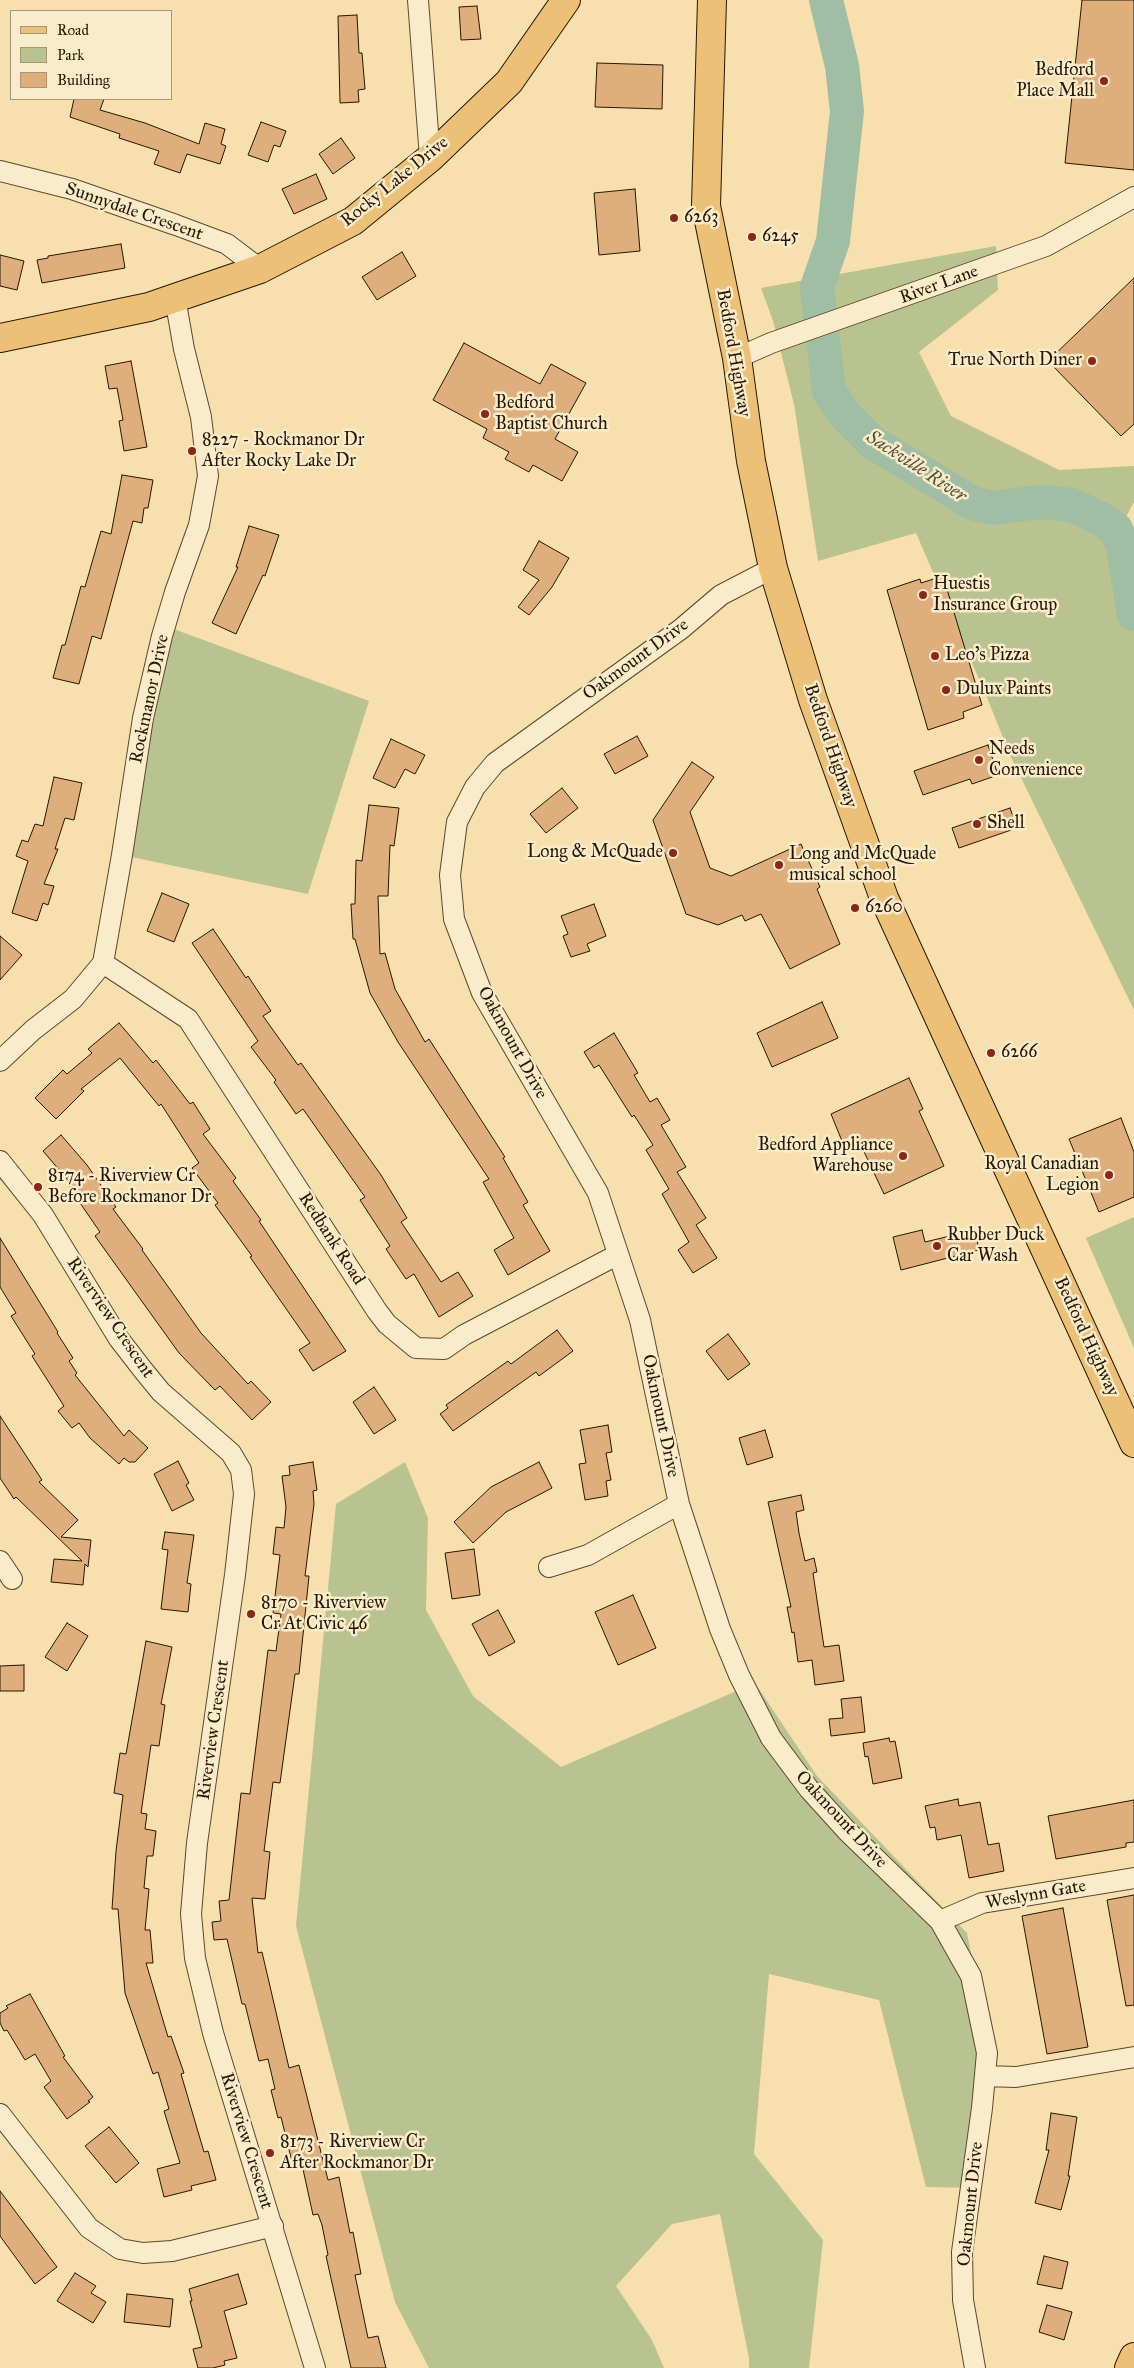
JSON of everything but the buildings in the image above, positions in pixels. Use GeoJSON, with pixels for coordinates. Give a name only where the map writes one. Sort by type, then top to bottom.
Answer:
{"type":"FeatureCollection","features":[{"type":"Feature","properties":{"kind":"main road","name":"Rocky Lake Drive"},"geometry":{"type":"LineString","coordinates":[[0,338],[149,307],[260,269],[353,221],[430,158],[509,82],[566,0]]}},
{"type":"Feature","properties":{"kind":"main road","name":"Bedford Highway"},"geometry":{"type":"LineString","coordinates":[[712,0],[706,206],[737,358],[751,461],[773,568],[813,700],[884,898],[1134,1443]]}},
{"type":"Feature","properties":{"kind":"main road"},"geometry":{"type":"LineString","coordinates":[[1129,2368],[1134,2357]]}},
{"type":"Feature","properties":{"kind":"street"},"geometry":{"type":"LineString","coordinates":[[418,0],[430,158]]}},
{"type":"Feature","properties":{"kind":"street","name":"Sunnydale Crescent"},"geometry":{"type":"LineString","coordinates":[[0,171],[72,189],[176,224],[227,244],[260,269]]}},
{"type":"Feature","properties":{"kind":"street","name":"River Lane"},"geometry":{"type":"LineString","coordinates":[[737,358],[771,343],[1046,246],[1134,197]]}},
{"type":"Feature","properties":{"kind":"street","name":"Rockmanor Drive"},"geometry":{"type":"LineString","coordinates":[[0,1061],[33,1030],[73,999],[103,963],[143,718],[162,636],[175,592],[199,525],[208,476],[201,417],[184,349],[175,298]]}},
{"type":"Feature","properties":{"kind":"street","name":"Oakmount Drive"},"geometry":{"type":"LineString","coordinates":[[773,568],[721,595],[682,630],[495,763],[475,787],[457,822],[450,875],[454,920],[482,993],[598,1193],[640,1320],[679,1504],[720,1629],[739,1675],[772,1738],[809,1789],[848,1832],[940,1921],[971,1976],[987,2054],[962,2252],[963,2300],[974,2368]]}},
{"type":"Feature","properties":{"kind":"street","name":"Redbank Road"},"geometry":{"type":"LineString","coordinates":[[103,963],[188,1019],[376,1310],[387,1324],[416,1348],[444,1349],[464,1335],[618,1255]]}},
{"type":"Feature","properties":{"kind":"street","name":"Riverview Crescent"},"geometry":{"type":"LineString","coordinates":[[0,1161],[42,1215],[120,1339],[160,1392],[231,1452],[241,1470],[244,1494],[235,1575],[197,1843],[191,1914],[195,1958],[213,2033],[315,2368]]}},
{"type":"Feature","properties":{"kind":"street"},"geometry":{"type":"LineString","coordinates":[[549,1567],[588,1555],[679,1504]]}},
{"type":"Feature","properties":{"kind":"street"},"geometry":{"type":"LineString","coordinates":[[0,1561],[12,1579]]}},
{"type":"Feature","properties":{"kind":"street","name":"Weslynn Gate"},"geometry":{"type":"LineString","coordinates":[[940,1921],[982,1903],[1134,1878]]}},
{"type":"Feature","properties":{"kind":"street"},"geometry":{"type":"LineString","coordinates":[[985,2076],[1025,2076],[1134,2057]]}},
{"type":"Feature","properties":{"kind":"street"},"geometry":{"type":"LineString","coordinates":[[0,2114],[89,2228],[120,2249],[143,2254],[172,2251],[273,2226]]}},
{"type":"Feature","properties":{"kind":"green space"},"geometry":{"type":"Polygon","coordinates":[[[996,246],[998,290],[919,352],[951,416],[1059,470],[1134,466],[1134,502],[1126,517],[1134,539],[1134,1010],[1010,755],[916,533],[818,561],[794,404],[773,321],[761,288],[996,246]]]}},
{"type":"Feature","properties":{"kind":"green space"},"geometry":{"type":"Polygon","coordinates":[[[171,628],[369,701],[308,894],[122,855],[171,628]]]}},
{"type":"Feature","properties":{"kind":"green space"},"geometry":{"type":"Polygon","coordinates":[[[1134,1217],[1134,1348],[1086,1238],[1134,1217]]]}},
{"type":"Feature","properties":{"kind":"green space"},"geometry":{"type":"Polygon","coordinates":[[[405,1462],[428,1518],[426,1610],[473,1696],[561,1767],[755,1683],[817,1776],[967,1933],[991,2054],[979,2188],[926,2187],[879,2000],[769,1974],[754,2154],[823,2240],[809,2368],[749,2368],[749,2358],[720,2214],[672,2224],[616,2286],[652,2340],[664,2368],[429,2368],[395,2302],[296,1926],[336,1504],[405,1462]]]}},
{"type":"Feature","properties":{"kind":"waterway","name":"Sackville River"},"geometry":{"type":"LineString","coordinates":[[826,0],[842,66],[847,111],[833,241],[817,287],[829,391],[845,415],[872,442],[972,503],[992,508],[1040,502],[1072,505],[1103,520],[1116,529],[1123,547],[1134,614]]}},
{"type":"Feature","properties":{"kind":"place","name":"Bedford Place Mall"},"geometry":{"type":"Point","coordinates":[1104,81]}},
{"type":"Feature","properties":{"kind":"place","name":"6263"},"geometry":{"type":"Point","coordinates":[674,218]}},
{"type":"Feature","properties":{"kind":"place","name":"6245"},"geometry":{"type":"Point","coordinates":[752,237]}},
{"type":"Feature","properties":{"kind":"place","name":"True North Diner"},"geometry":{"type":"Point","coordinates":[1092,361]}},
{"type":"Feature","properties":{"kind":"place","name":"Bedford Baptist Church"},"geometry":{"type":"Point","coordinates":[485,414]}},
{"type":"Feature","properties":{"kind":"place","name":"8227 - Rockmanor Dr After Rocky Lake Dr"},"geometry":{"type":"Point","coordinates":[192,451]}},
{"type":"Feature","properties":{"kind":"place","name":"Huestis Insurance Group"},"geometry":{"type":"Point","coordinates":[923,595]}},
{"type":"Feature","properties":{"kind":"place","name":"Leo's Pizza"},"geometry":{"type":"Point","coordinates":[935,656]}},
{"type":"Feature","properties":{"kind":"place","name":"Dulux Paints"},"geometry":{"type":"Point","coordinates":[946,690]}},
{"type":"Feature","properties":{"kind":"place","name":"Needs Convenience"},"geometry":{"type":"Point","coordinates":[979,760]}},
{"type":"Feature","properties":{"kind":"place","name":"Shell"},"geometry":{"type":"Point","coordinates":[977,824]}},
{"type":"Feature","properties":{"kind":"place","name":"Long & McQuade"},"geometry":{"type":"Point","coordinates":[673,853]}},
{"type":"Feature","properties":{"kind":"place","name":"Long and McQuade musical school"},"geometry":{"type":"Point","coordinates":[779,865]}},
{"type":"Feature","properties":{"kind":"place","name":"6260"},"geometry":{"type":"Point","coordinates":[855,908]}},
{"type":"Feature","properties":{"kind":"place","name":"6266"},"geometry":{"type":"Point","coordinates":[991,1053]}},
{"type":"Feature","properties":{"kind":"place","name":"Bedford Appliance Warehouse"},"geometry":{"type":"Point","coordinates":[903,1156]}},
{"type":"Feature","properties":{"kind":"place","name":"Royal Canadian Legion"},"geometry":{"type":"Point","coordinates":[1109,1175]}},
{"type":"Feature","properties":{"kind":"place","name":"8174 - Riverview Cr Before Rockmanor Dr"},"geometry":{"type":"Point","coordinates":[38,1187]}},
{"type":"Feature","properties":{"kind":"place","name":"Rubber Duck Car Wash"},"geometry":{"type":"Point","coordinates":[937,1246]}},
{"type":"Feature","properties":{"kind":"place","name":"8170 - Riverview Cr At Civic 46"},"geometry":{"type":"Point","coordinates":[251,1614]}},
{"type":"Feature","properties":{"kind":"place","name":"8173 - Riverview Cr After Rockmanor Dr"},"geometry":{"type":"Point","coordinates":[270,2153]}}]}
